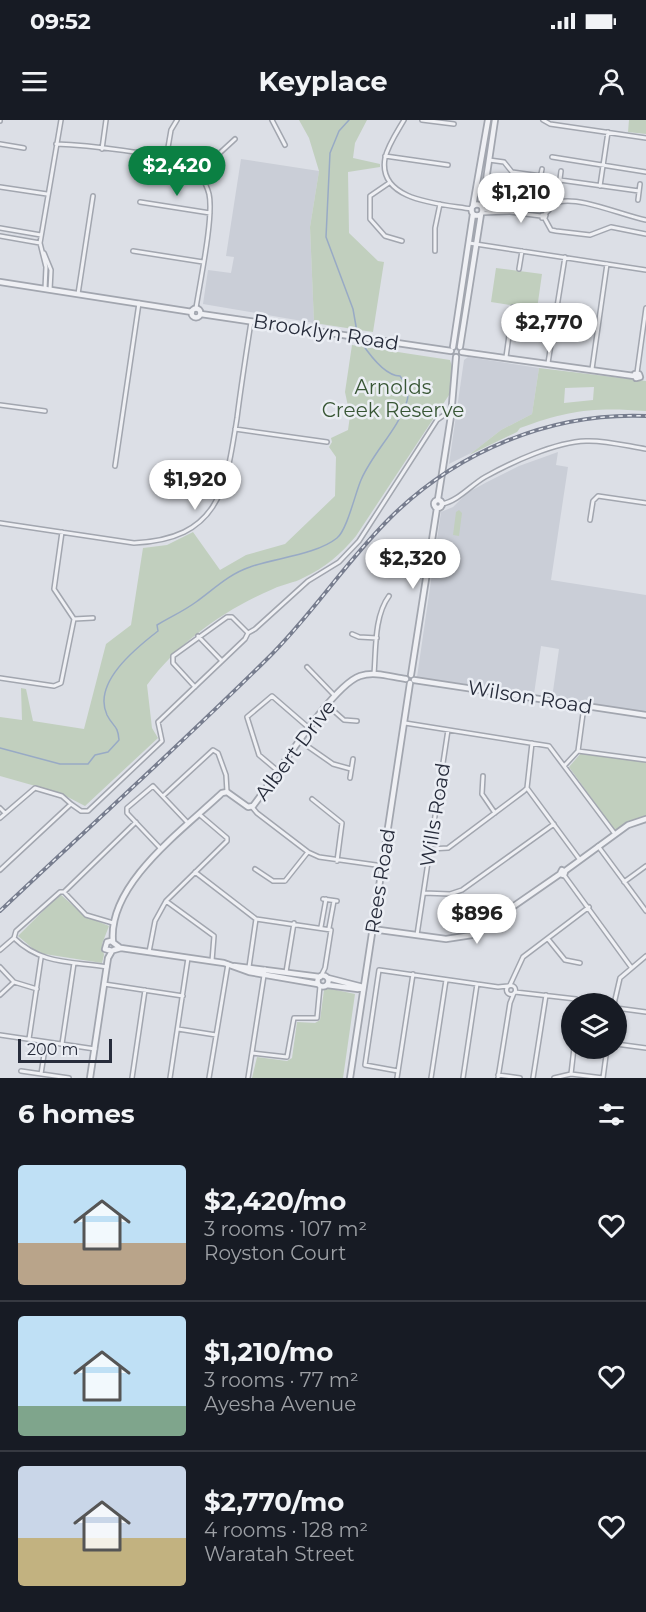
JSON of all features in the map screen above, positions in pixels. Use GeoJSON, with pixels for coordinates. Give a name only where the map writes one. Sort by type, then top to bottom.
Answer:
{"type":"FeatureCollection","features":[{"type":"Feature","properties":{"kind":"street"},"geometry":{"type":"LineString","coordinates":[[48,290],[49,275],[40,243],[61,120]]}},
{"type":"Feature","properties":{"kind":"street"},"geometry":{"type":"LineString","coordinates":[[102,149],[106,120]]}},
{"type":"Feature","properties":{"kind":"street"},"geometry":{"type":"LineString","coordinates":[[166,159],[171,130],[177,120]]}},
{"type":"Feature","properties":{"kind":"street"},"geometry":{"type":"LineString","coordinates":[[272,120],[285,145]]}},
{"type":"Feature","properties":{"kind":"street"},"geometry":{"type":"LineString","coordinates":[[404,120],[385,156],[384,165],[389,183],[408,196],[440,204],[473,210],[544,216]]}},
{"type":"Feature","properties":{"kind":"street"},"geometry":{"type":"LineString","coordinates":[[422,120],[454,124]]}},
{"type":"Feature","properties":{"kind":"street"},"geometry":{"type":"LineString","coordinates":[[488,120],[452,349],[456,357],[461,350],[495,120]]}},
{"type":"Feature","properties":{"kind":"street"},"geometry":{"type":"LineString","coordinates":[[544,120],[646,138]]}},
{"type":"Feature","properties":{"kind":"street"},"geometry":{"type":"LineString","coordinates":[[600,186],[608,132]]}},
{"type":"Feature","properties":{"kind":"street"},"geometry":{"type":"LineString","coordinates":[[198,173],[235,139]]}},
{"type":"Feature","properties":{"kind":"street"},"geometry":{"type":"LineString","coordinates":[[0,144],[24,148]]}},
{"type":"Feature","properties":{"kind":"street"},"geometry":{"type":"LineString","coordinates":[[0,282],[194,310],[210,213],[209,194],[198,173],[189,166],[166,159],[56,144]]}},
{"type":"Feature","properties":{"kind":"street"},"geometry":{"type":"LineString","coordinates":[[385,156],[448,165]]}},
{"type":"Feature","properties":{"kind":"street"},"geometry":{"type":"LineString","coordinates":[[552,157],[646,172]]}},
{"type":"Feature","properties":{"kind":"street"},"geometry":{"type":"LineString","coordinates":[[489,160],[504,162],[512,172],[541,176]]}},
{"type":"Feature","properties":{"kind":"street"},"geometry":{"type":"LineString","coordinates":[[539,184],[542,169]]}},
{"type":"Feature","properties":{"kind":"street"},"geometry":{"type":"LineString","coordinates":[[559,187],[561,171]]}},
{"type":"Feature","properties":{"kind":"street"},"geometry":{"type":"LineString","coordinates":[[560,180],[639,191]]}},
{"type":"Feature","properties":{"kind":"street"},"geometry":{"type":"LineString","coordinates":[[389,183],[370,196],[370,219],[385,236],[402,241]]}},
{"type":"Feature","properties":{"kind":"street"},"geometry":{"type":"LineString","coordinates":[[638,200],[640,184]]}},
{"type":"Feature","properties":{"kind":"street"},"geometry":{"type":"LineString","coordinates":[[0,187],[47,194]]}},
{"type":"Feature","properties":{"kind":"street"},"geometry":{"type":"LineString","coordinates":[[78,294],[93,196]]}},
{"type":"Feature","properties":{"kind":"street"},"geometry":{"type":"LineString","coordinates":[[140,202],[210,213]]}},
{"type":"Feature","properties":{"kind":"street"},"geometry":{"type":"LineString","coordinates":[[544,216],[557,203],[565,202],[608,208],[646,220]]}},
{"type":"Feature","properties":{"kind":"street"},"geometry":{"type":"LineString","coordinates":[[435,251],[435,228],[440,204]]}},
{"type":"Feature","properties":{"kind":"street"},"geometry":{"type":"LineString","coordinates":[[473,210],[482,211]]}},
{"type":"Feature","properties":{"kind":"street"},"geometry":{"type":"LineString","coordinates":[[544,216],[551,230],[556,231],[590,234],[611,227],[646,234]]}},
{"type":"Feature","properties":{"kind":"street"},"geometry":{"type":"LineString","coordinates":[[0,228],[41,235]]}},
{"type":"Feature","properties":{"kind":"street"},"geometry":{"type":"LineString","coordinates":[[5,237],[7,229]]}},
{"type":"Feature","properties":{"kind":"street"},"geometry":{"type":"LineString","coordinates":[[0,236],[40,243]]}},
{"type":"Feature","properties":{"kind":"street"},"geometry":{"type":"LineString","coordinates":[[469,243],[646,270]]}},
{"type":"Feature","properties":{"kind":"street"},"geometry":{"type":"LineString","coordinates":[[133,251],[203,262]]}},
{"type":"Feature","properties":{"kind":"street"},"geometry":{"type":"LineString","coordinates":[[519,269],[522,251]]}},
{"type":"Feature","properties":{"kind":"street"},"geometry":{"type":"LineString","coordinates":[[548,365],[565,257]]}},
{"type":"Feature","properties":{"kind":"street"},"geometry":{"type":"LineString","coordinates":[[591,371],[608,264]]}},
{"type":"Feature","properties":{"kind":"street"},"geometry":{"type":"LineString","coordinates":[[115,466],[139,303]]}},
{"type":"Feature","properties":{"kind":"street"},"geometry":{"type":"LineString","coordinates":[[506,359],[513,307]]}},
{"type":"Feature","properties":{"kind":"street"},"geometry":{"type":"LineString","coordinates":[[461,350],[506,359],[639,376],[646,308]]}},
{"type":"Feature","properties":{"kind":"street","name":"Brooklyn Road"},"geometry":{"type":"LineString","coordinates":[[194,310],[195,317],[201,314],[251,320],[461,350]]}},
{"type":"Feature","properties":{"kind":"street"},"geometry":{"type":"LineString","coordinates":[[0,523],[134,543],[156,542],[181,534],[198,522],[213,507],[227,480],[251,320]]}},
{"type":"Feature","properties":{"kind":"street","name":"Rees Road"},"geometry":{"type":"LineString","coordinates":[[350,1078],[410,679],[439,504],[451,416],[456,357]]}},
{"type":"Feature","properties":{"kind":"street"},"geometry":{"type":"LineString","coordinates":[[0,405],[45,411]]}},
{"type":"Feature","properties":{"kind":"street"},"geometry":{"type":"LineString","coordinates":[[0,818],[35,788],[62,796],[84,812],[91,808],[162,741],[158,722],[222,662],[248,633],[308,581],[339,562],[363,535],[436,420],[444,415],[451,416]]}},
{"type":"Feature","properties":{"kind":"street"},"geometry":{"type":"LineString","coordinates":[[235,429],[327,442]]}},
{"type":"Feature","properties":{"kind":"street"},"geometry":{"type":"LineString","coordinates":[[439,504],[452,501],[472,485],[499,470],[573,443],[594,441],[646,449]]}},
{"type":"Feature","properties":{"kind":"street"},"geometry":{"type":"LineString","coordinates":[[590,520],[593,501],[598,496],[646,503]]}},
{"type":"Feature","properties":{"kind":"street"},"geometry":{"type":"LineString","coordinates":[[0,678],[59,686],[74,619],[54,589],[62,532]]}},
{"type":"Feature","properties":{"kind":"street"},"geometry":{"type":"LineString","coordinates":[[389,596],[384,602],[377,638],[374,674],[410,679]]}},
{"type":"Feature","properties":{"kind":"street"},"geometry":{"type":"LineString","coordinates":[[195,687],[172,663],[171,658],[198,636],[230,617],[248,633]]}},
{"type":"Feature","properties":{"kind":"street"},"geometry":{"type":"LineString","coordinates":[[74,619],[93,618]]}},
{"type":"Feature","properties":{"kind":"street"},"geometry":{"type":"LineString","coordinates":[[352,634],[359,637],[377,638]]}},
{"type":"Feature","properties":{"kind":"street"},"geometry":{"type":"LineString","coordinates":[[198,636],[222,662]]}},
{"type":"Feature","properties":{"kind":"street"},"geometry":{"type":"LineString","coordinates":[[307,668],[336,697]]}},
{"type":"Feature","properties":{"kind":"street","name":"Albert Drive"},"geometry":{"type":"LineString","coordinates":[[90,1078],[104,984],[104,966],[113,947],[114,923],[126,889],[162,850],[227,792],[252,807],[327,705],[353,679],[374,674]]}},
{"type":"Feature","properties":{"kind":"street","name":"Wilson Road"},"geometry":{"type":"LineString","coordinates":[[410,679],[646,715]]}},
{"type":"Feature","properties":{"kind":"street"},"geometry":{"type":"LineString","coordinates":[[278,771],[259,754],[247,717],[272,696],[309,728]]}},
{"type":"Feature","properties":{"kind":"street"},"geometry":{"type":"LineString","coordinates":[[327,705],[344,720],[357,721]]}},
{"type":"Feature","properties":{"kind":"street"},"geometry":{"type":"LineString","coordinates":[[565,765],[578,751],[585,706]]}},
{"type":"Feature","properties":{"kind":"street"},"geometry":{"type":"LineString","coordinates":[[405,723],[549,746],[615,834]]}},
{"type":"Feature","properties":{"kind":"street","name":"Wills Road"},"geometry":{"type":"LineString","coordinates":[[417,935],[448,730]]}},
{"type":"Feature","properties":{"kind":"street"},"geometry":{"type":"LineString","coordinates":[[300,741],[333,764],[351,769]]}},
{"type":"Feature","properties":{"kind":"street"},"geometry":{"type":"LineString","coordinates":[[430,849],[447,848],[526,788],[532,743]]}},
{"type":"Feature","properties":{"kind":"street"},"geometry":{"type":"LineString","coordinates":[[163,796],[215,750],[226,776],[227,792]]}},
{"type":"Feature","properties":{"kind":"street"},"geometry":{"type":"LineString","coordinates":[[578,751],[646,760]]}},
{"type":"Feature","properties":{"kind":"street"},"geometry":{"type":"LineString","coordinates":[[350,778],[353,759]]}},
{"type":"Feature","properties":{"kind":"street"},"geometry":{"type":"LineString","coordinates":[[483,776],[482,794],[495,813]]}},
{"type":"Feature","properties":{"kind":"street"},"geometry":{"type":"LineString","coordinates":[[162,850],[126,812],[127,808],[152,786],[190,824]]}},
{"type":"Feature","properties":{"kind":"street"},"geometry":{"type":"LineString","coordinates":[[526,788],[580,860]]}},
{"type":"Feature","properties":{"kind":"street"},"geometry":{"type":"LineString","coordinates":[[312,799],[342,822],[337,861]]}},
{"type":"Feature","properties":{"kind":"street"},"geometry":{"type":"LineString","coordinates":[[1,866],[71,804]]}},
{"type":"Feature","properties":{"kind":"street"},"geometry":{"type":"LineString","coordinates":[[252,807],[256,813],[308,852],[324,859],[382,866]]}},
{"type":"Feature","properties":{"kind":"street"},"geometry":{"type":"LineString","coordinates":[[0,808],[5,813]]}},
{"type":"Feature","properties":{"kind":"street"},"geometry":{"type":"LineString","coordinates":[[149,952],[155,921],[166,901],[228,840],[200,815]]}},
{"type":"Feature","properties":{"kind":"street"},"geometry":{"type":"LineString","coordinates":[[372,929],[446,939],[472,934],[563,874],[628,825],[646,819]]}},
{"type":"Feature","properties":{"kind":"street"},"geometry":{"type":"LineString","coordinates":[[0,950],[14,938],[16,931],[60,892],[64,892],[136,822]]}},
{"type":"Feature","properties":{"kind":"street"},"geometry":{"type":"LineString","coordinates":[[424,893],[450,894],[462,890],[554,824]]}},
{"type":"Feature","properties":{"kind":"street"},"geometry":{"type":"LineString","coordinates":[[598,846],[646,911]]}},
{"type":"Feature","properties":{"kind":"street"},"geometry":{"type":"LineString","coordinates":[[255,868],[273,881],[285,881],[308,852]]}},
{"type":"Feature","properties":{"kind":"street"},"geometry":{"type":"LineString","coordinates":[[624,882],[646,866]]}},
{"type":"Feature","properties":{"kind":"street"},"geometry":{"type":"LineString","coordinates":[[195,872],[256,919],[329,928]]}},
{"type":"Feature","properties":{"kind":"street"},"geometry":{"type":"LineString","coordinates":[[563,874],[632,967]]}},
{"type":"Feature","properties":{"kind":"street"},"geometry":{"type":"LineString","coordinates":[[64,892],[88,916],[114,923]]}},
{"type":"Feature","properties":{"kind":"street"},"geometry":{"type":"LineString","coordinates":[[252,1053],[287,1057],[294,1018],[316,1019],[333,934],[329,928],[335,901],[324,899],[321,927]]}},
{"type":"Feature","properties":{"kind":"street"},"geometry":{"type":"LineString","coordinates":[[166,901],[214,936],[212,961]]}},
{"type":"Feature","properties":{"kind":"street"},"geometry":{"type":"LineString","coordinates":[[520,1078],[498,1076],[510,1003],[514,993],[512,986],[514,973],[523,957],[588,907]]}},
{"type":"Feature","properties":{"kind":"street"},"geometry":{"type":"LineString","coordinates":[[249,967],[256,919]]}},
{"type":"Feature","properties":{"kind":"street"},"geometry":{"type":"LineString","coordinates":[[286,975],[294,923]]}},
{"type":"Feature","properties":{"kind":"street"},"geometry":{"type":"LineString","coordinates":[[14,938],[26,950],[42,957],[104,966]]}},
{"type":"Feature","properties":{"kind":"street"},"geometry":{"type":"LineString","coordinates":[[548,939],[565,960],[580,963]]}},
{"type":"Feature","properties":{"kind":"street"},"geometry":{"type":"LineString","coordinates":[[113,947],[212,961],[264,972],[324,977],[363,987]]}},
{"type":"Feature","properties":{"kind":"street"},"geometry":{"type":"LineString","coordinates":[[616,993],[618,982],[646,956]]}},
{"type":"Feature","properties":{"kind":"street"},"geometry":{"type":"LineString","coordinates":[[29,1039],[42,957]]}},
{"type":"Feature","properties":{"kind":"street"},"geometry":{"type":"LineString","coordinates":[[170,1078],[188,958]]}},
{"type":"Feature","properties":{"kind":"street"},"geometry":{"type":"LineString","coordinates":[[62,1044],[74,962]]}},
{"type":"Feature","properties":{"kind":"street"},"geometry":{"type":"LineString","coordinates":[[230,965],[249,967],[264,972]]}},
{"type":"Feature","properties":{"kind":"street"},"geometry":{"type":"LineString","coordinates":[[209,1078],[230,965]]}},
{"type":"Feature","properties":{"kind":"street"},"geometry":{"type":"LineString","coordinates":[[0,967],[14,982],[37,989]]}},
{"type":"Feature","properties":{"kind":"street"},"geometry":{"type":"LineString","coordinates":[[398,1071],[365,1065],[379,970],[498,987],[512,986],[527,992],[561,998]]}},
{"type":"Feature","properties":{"kind":"street"},"geometry":{"type":"LineString","coordinates":[[248,1078],[264,972]]}},
{"type":"Feature","properties":{"kind":"street"},"geometry":{"type":"LineString","coordinates":[[397,1078],[413,974]]}},
{"type":"Feature","properties":{"kind":"street"},"geometry":{"type":"LineString","coordinates":[[286,975],[323,985],[358,989],[363,987]]}},
{"type":"Feature","properties":{"kind":"street"},"geometry":{"type":"LineString","coordinates":[[323,985],[324,977]]}},
{"type":"Feature","properties":{"kind":"street"},"geometry":{"type":"LineString","coordinates":[[431,1078],[446,980]]}},
{"type":"Feature","properties":{"kind":"street"},"geometry":{"type":"LineString","coordinates":[[0,995],[14,982]]}},
{"type":"Feature","properties":{"kind":"street"},"geometry":{"type":"LineString","coordinates":[[104,984],[183,996]]}},
{"type":"Feature","properties":{"kind":"street"},"geometry":{"type":"LineString","coordinates":[[463,1078],[477,984]]}},
{"type":"Feature","properties":{"kind":"street"},"geometry":{"type":"LineString","coordinates":[[507,992],[512,986]]}},
{"type":"Feature","properties":{"kind":"street"},"geometry":{"type":"LineString","coordinates":[[498,987],[507,992],[527,992]]}},
{"type":"Feature","properties":{"kind":"street"},"geometry":{"type":"LineString","coordinates":[[132,1078],[145,990]]}},
{"type":"Feature","properties":{"kind":"street"},"geometry":{"type":"LineString","coordinates":[[507,992],[510,1003]]}},
{"type":"Feature","properties":{"kind":"street"},"geometry":{"type":"LineString","coordinates":[[533,1078],[546,995]]}},
{"type":"Feature","properties":{"kind":"street"},"geometry":{"type":"LineString","coordinates":[[627,1009],[646,1012]]}},
{"type":"Feature","properties":{"kind":"street"},"geometry":{"type":"LineString","coordinates":[[178,1029],[216,1035]]}},
{"type":"Feature","properties":{"kind":"street"},"geometry":{"type":"LineString","coordinates":[[0,1035],[95,1049]]}},
{"type":"Feature","properties":{"kind":"street"},"geometry":{"type":"LineString","coordinates":[[40,1074],[46,1042]]}},
{"type":"Feature","properties":{"kind":"street"},"geometry":{"type":"LineString","coordinates":[[627,1045],[646,1048]]}},
{"type":"Feature","properties":{"kind":"street"},"geometry":{"type":"LineString","coordinates":[[571,1074],[573,1059]]}},
{"type":"Feature","properties":{"kind":"street"},"geometry":{"type":"LineString","coordinates":[[554,1078],[571,1074],[603,1078],[606,1059]]}},
{"type":"Feature","properties":{"kind":"street"},"geometry":{"type":"LineString","coordinates":[[21,1071],[69,1078]]}},
{"type":"Feature","properties":{"kind":"shaded area"},"geometry":{"type":"Polygon","coordinates":[[[241,159],[319,171],[310,227],[314,323],[203,304],[208,270],[231,273],[234,257],[226,256],[241,159]]]}},
{"type":"Feature","properties":{"kind":"shaded area"},"geometry":{"type":"Polygon","coordinates":[[[468,357],[539,368],[532,414],[501,430],[473,452],[449,464],[464,360],[468,357]]]}},
{"type":"Feature","properties":{"kind":"shaded area"},"geometry":{"type":"Polygon","coordinates":[[[558,452],[556,465],[568,467],[551,580],[646,595],[646,712],[552,698],[559,649],[541,646],[534,694],[417,677],[441,512],[453,507],[467,493],[487,482],[519,466],[558,452]]]}},
{"type":"Feature","properties":{"kind":"green space"},"geometry":{"type":"Polygon","coordinates":[[[299,120],[367,120],[355,143],[353,158],[380,164],[380,167],[348,172],[349,233],[378,261],[384,262],[373,332],[314,323],[310,227],[319,171],[309,138],[299,120]]]}},
{"type":"Feature","properties":{"kind":"green space"},"geometry":{"type":"Polygon","coordinates":[[[629,120],[646,120],[646,134],[628,132],[629,120]]]}},
{"type":"Feature","properties":{"kind":"green space"},"geometry":{"type":"Polygon","coordinates":[[[496,268],[542,274],[537,309],[491,302],[496,268]]]}},
{"type":"Feature","properties":{"kind":"green space","name":"Arnolds Creek Reserve"},"geometry":{"type":"Polygon","coordinates":[[[352,345],[450,360],[453,370],[449,395],[356,536],[338,555],[318,570],[237,607],[188,641],[173,655],[147,685],[152,728],[158,738],[85,806],[60,793],[0,776],[0,717],[22,720],[21,688],[26,689],[33,721],[84,729],[106,644],[131,625],[143,548],[167,545],[193,532],[220,570],[246,555],[285,544],[335,496],[336,457],[329,447],[332,442],[331,438],[348,430],[350,416],[345,392],[352,345]]]}},
{"type":"Feature","properties":{"kind":"green space"},"geometry":{"type":"Polygon","coordinates":[[[539,368],[646,381],[646,411],[596,410],[553,417],[520,428],[517,432],[469,455],[501,430],[532,414],[539,368]],[[594,387],[565,388],[564,403],[593,400],[594,387]]]}},
{"type":"Feature","properties":{"kind":"green space"},"geometry":{"type":"Polygon","coordinates":[[[459,510],[462,513],[459,536],[453,535],[456,512],[459,510]]]}},
{"type":"Feature","properties":{"kind":"green space"},"geometry":{"type":"Polygon","coordinates":[[[581,753],[646,762],[646,817],[636,819],[615,831],[569,767],[581,753]]]}},
{"type":"Feature","properties":{"kind":"green space"},"geometry":{"type":"Polygon","coordinates":[[[60,894],[85,916],[109,926],[102,944],[104,955],[102,963],[38,953],[18,936],[60,894]]]}},
{"type":"Feature","properties":{"kind":"green space"},"geometry":{"type":"Polygon","coordinates":[[[327,988],[355,994],[343,1078],[252,1078],[257,1057],[287,1061],[292,1058],[297,1022],[315,1023],[320,1020],[324,990],[327,988]]]}},
{"type":"Feature","properties":{"kind":"waterway"},"geometry":{"type":"LineString","coordinates":[[349,120],[339,131],[330,153],[326,237],[353,309],[357,332]]}},
{"type":"Feature","properties":{"kind":"waterway"},"geometry":{"type":"LineString","coordinates":[[0,748],[60,764],[88,764],[95,755],[108,752],[119,740],[116,729],[107,715],[104,703],[106,691],[119,667],[158,631],[157,625],[242,570],[318,548],[341,534],[366,470],[398,422],[408,397],[400,376],[383,368],[361,342]]}},
{"type":"Feature","properties":{"kind":"railway"},"geometry":{"type":"LineString","coordinates":[[0,911],[267,659],[373,536],[415,495],[474,456],[540,429],[575,421],[646,416]]}}]}
